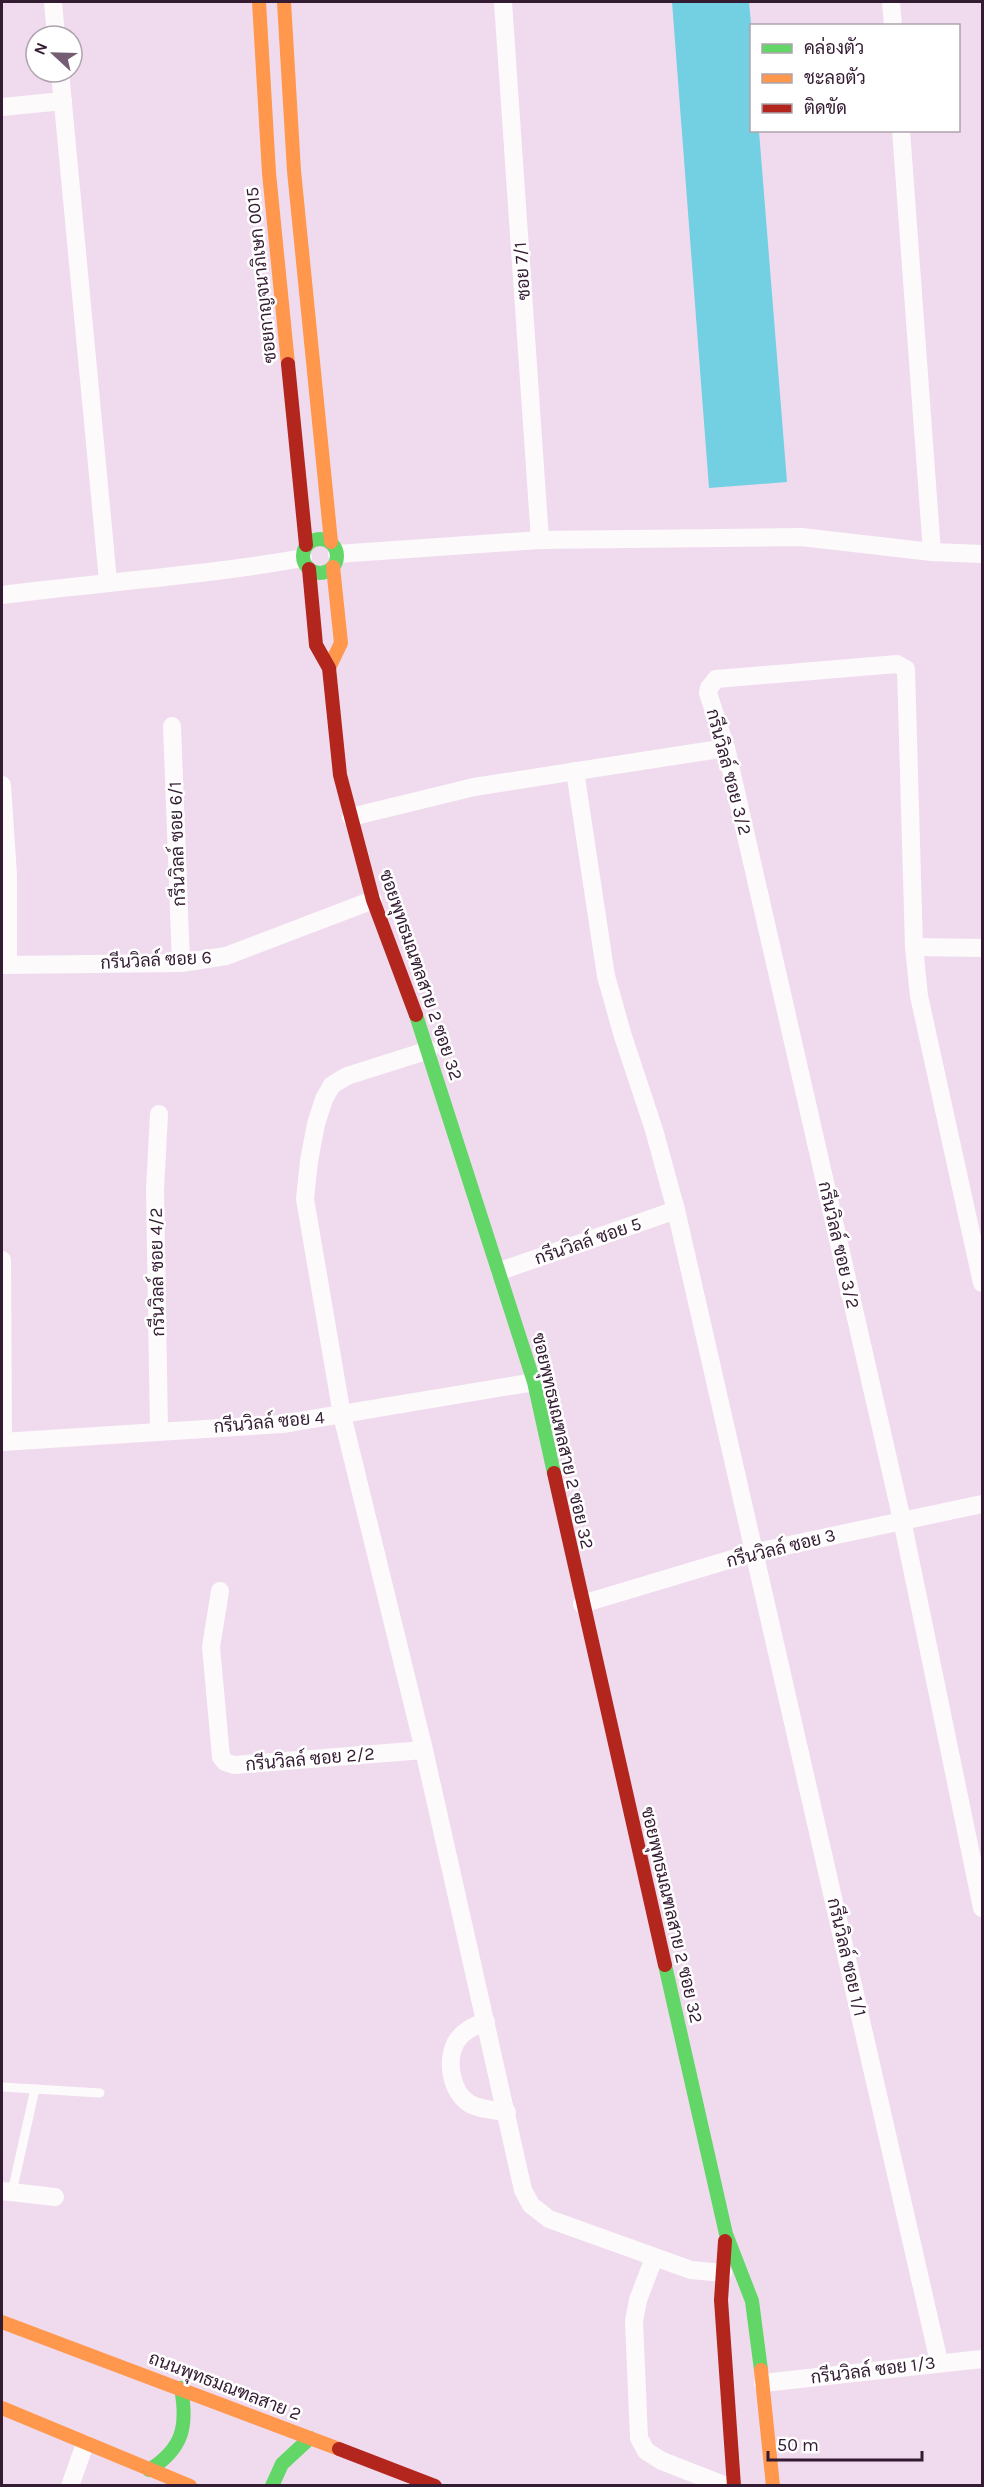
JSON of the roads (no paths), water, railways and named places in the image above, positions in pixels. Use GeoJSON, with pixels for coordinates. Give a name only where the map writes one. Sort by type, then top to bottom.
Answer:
{"type":"FeatureCollection","features":[{"type":"Feature","properties":{"kind":"street"},"geometry":{"type":"LineString","coordinates":[[53,2],[55,24]]}},
{"type":"Feature","properties":{"kind":"street","name":"ซอยกาญจนาภิเษก 0015"},"geometry":{"type":"LineString","coordinates":[[259,2],[269,173],[306,557]]}},
{"type":"Feature","properties":{"kind":"street"},"geometry":{"type":"LineString","coordinates":[[284,2],[294,171],[334,554],[341,643],[328,668]]}},
{"type":"Feature","properties":{"kind":"street","name":"ซอย 7/1"},"geometry":{"type":"LineString","coordinates":[[503,2],[540,540]]}},
{"type":"Feature","properties":{"kind":"street"},"geometry":{"type":"LineString","coordinates":[[891,2],[893,24]]}},
{"type":"Feature","properties":{"kind":"street"},"geometry":{"type":"LineString","coordinates":[[61,84],[108,581]]}},
{"type":"Feature","properties":{"kind":"street"},"geometry":{"type":"LineString","coordinates":[[2,107],[63,101]]}},
{"type":"Feature","properties":{"kind":"street"},"geometry":{"type":"LineString","coordinates":[[901,132],[932,552]]}},
{"type":"Feature","properties":{"kind":"street"},"geometry":{"type":"LineString","coordinates":[[2,595],[108,581],[252,567],[306,557],[318,538],[334,554],[540,540],[801,537],[932,552],[982,554]]}},
{"type":"Feature","properties":{"kind":"street"},"geometry":{"type":"LineString","coordinates":[[306,557],[322,573],[334,554]]}},
{"type":"Feature","properties":{"kind":"street","name":"ซอยพุทธมณฑลสาย 2 ซอย 32"},"geometry":{"type":"LineString","coordinates":[[306,557],[316,645],[328,668],[340,775],[373,900],[429,1050],[534,1382],[582,1604],[726,2234],[752,2301],[763,2383],[772,2486]]}},
{"type":"Feature","properties":{"kind":"street","name":"กรีนวิลล์ ซอย 3/2"},"geometry":{"type":"LineString","coordinates":[[982,1283],[919,996],[914,947],[906,669],[897,664],[716,679],[708,688],[708,693],[726,748],[902,1520],[982,1908]]}},
{"type":"Feature","properties":{"kind":"street","name":"กรีนวิลล์ ซอย 6/1"},"geometry":{"type":"LineString","coordinates":[[172,726],[182,963]]}},
{"type":"Feature","properties":{"kind":"street"},"geometry":{"type":"LineString","coordinates":[[351,817],[474,787],[726,748]]}},
{"type":"Feature","properties":{"kind":"street","name":"กรีนวิลล์ ซอย 1/1"},"geometry":{"type":"LineString","coordinates":[[574,771],[606,976],[654,1130],[676,1210],[939,2362]]}},
{"type":"Feature","properties":{"kind":"street"},"geometry":{"type":"LineString","coordinates":[[2,785],[8,875],[5,965]]}},
{"type":"Feature","properties":{"kind":"street","name":"กรีนวิลล์ ซอย 6"},"geometry":{"type":"LineString","coordinates":[[5,965],[182,963],[226,956],[373,900]]}},
{"type":"Feature","properties":{"kind":"street"},"geometry":{"type":"LineString","coordinates":[[914,947],[982,948]]}},
{"type":"Feature","properties":{"kind":"street"},"geometry":{"type":"LineString","coordinates":[[429,1050],[347,1076],[332,1085],[324,1099],[316,1124],[305,1199],[342,1415],[424,1750],[523,2190],[531,2205],[549,2219],[692,2270],[723,2273]]}},
{"type":"Feature","properties":{"kind":"street","name":"กรีนวิลล์ ซอย 4/2"},"geometry":{"type":"LineString","coordinates":[[159,1114],[155,1190],[159,1431]]}},
{"type":"Feature","properties":{"kind":"street","name":"กรีนวิลล์ ซอย 5"},"geometry":{"type":"LineString","coordinates":[[500,1271],[676,1210]]}},
{"type":"Feature","properties":{"kind":"street"},"geometry":{"type":"LineString","coordinates":[[2,1260],[2,1442]]}},
{"type":"Feature","properties":{"kind":"street","name":"กรีนวิลล์ ซอย 4"},"geometry":{"type":"LineString","coordinates":[[2,1442],[282,1424],[534,1382]]}},
{"type":"Feature","properties":{"kind":"street","name":"กรีนวิลล์ ซอย 3"},"geometry":{"type":"LineString","coordinates":[[582,1604],[753,1552],[982,1504]]}},
{"type":"Feature","properties":{"kind":"street","name":"กรีนวิลล์ ซอย 2/2"},"geometry":{"type":"LineString","coordinates":[[220,1591],[211,1647],[221,1757],[225,1762],[234,1765],[274,1763],[424,1750]]}},
{"type":"Feature","properties":{"kind":"street"},"geometry":{"type":"LineString","coordinates":[[486,2022],[470,2028],[457,2040],[452,2054],[451,2069],[454,2085],[470,2103],[482,2108],[507,2112]]}},
{"type":"Feature","properties":{"kind":"street"},"geometry":{"type":"LineString","coordinates":[[7,2192],[55,2197]]}},
{"type":"Feature","properties":{"kind":"street","name":"ซอยพุทธมณฑลสาย 2 ซอย 32"},"geometry":{"type":"LineString","coordinates":[[726,2234],[721,2300],[725,2386],[734,2486]]}},
{"type":"Feature","properties":{"kind":"street"},"geometry":{"type":"LineString","coordinates":[[654,2258],[638,2300],[634,2320],[639,2438],[646,2451],[662,2461],[726,2486]]}},
{"type":"Feature","properties":{"kind":"street","name":"ถนนพุทธมณฑลสาย 2"},"geometry":{"type":"LineString","coordinates":[[2,2322],[435,2486]]}},
{"type":"Feature","properties":{"kind":"street","name":"กรีนวิลล์ ซอย 1/3"},"geometry":{"type":"LineString","coordinates":[[763,2383],[982,2359]]}},
{"type":"Feature","properties":{"kind":"street"},"geometry":{"type":"LineString","coordinates":[[725,2386],[763,2383]]}},
{"type":"Feature","properties":{"kind":"street"},"geometry":{"type":"LineString","coordinates":[[149,2470],[166,2460],[180,2439],[185,2412],[181,2388]]}},
{"type":"Feature","properties":{"kind":"street"},"geometry":{"type":"LineString","coordinates":[[2,2408],[190,2486]]}},
{"type":"Feature","properties":{"kind":"street"},"geometry":{"type":"LineString","coordinates":[[272,2486],[277,2471],[286,2458],[310,2438]]}},
{"type":"Feature","properties":{"kind":"street"},"geometry":{"type":"LineString","coordinates":[[70,2486],[85,2444]]}},
{"type":"Feature","properties":{"kind":"lane"},"geometry":{"type":"LineString","coordinates":[[2,2087],[100,2093]]}},
{"type":"Feature","properties":{"kind":"lane"},"geometry":{"type":"LineString","coordinates":[[7,2192],[34,2089]]}},
{"type":"Feature","properties":{"kind":"water"},"geometry":{"type":"Polygon","coordinates":[[[672,2],[749,2],[751,24],[750,132],[759,132],[787,482],[709,488],[672,2]]]}}]}
